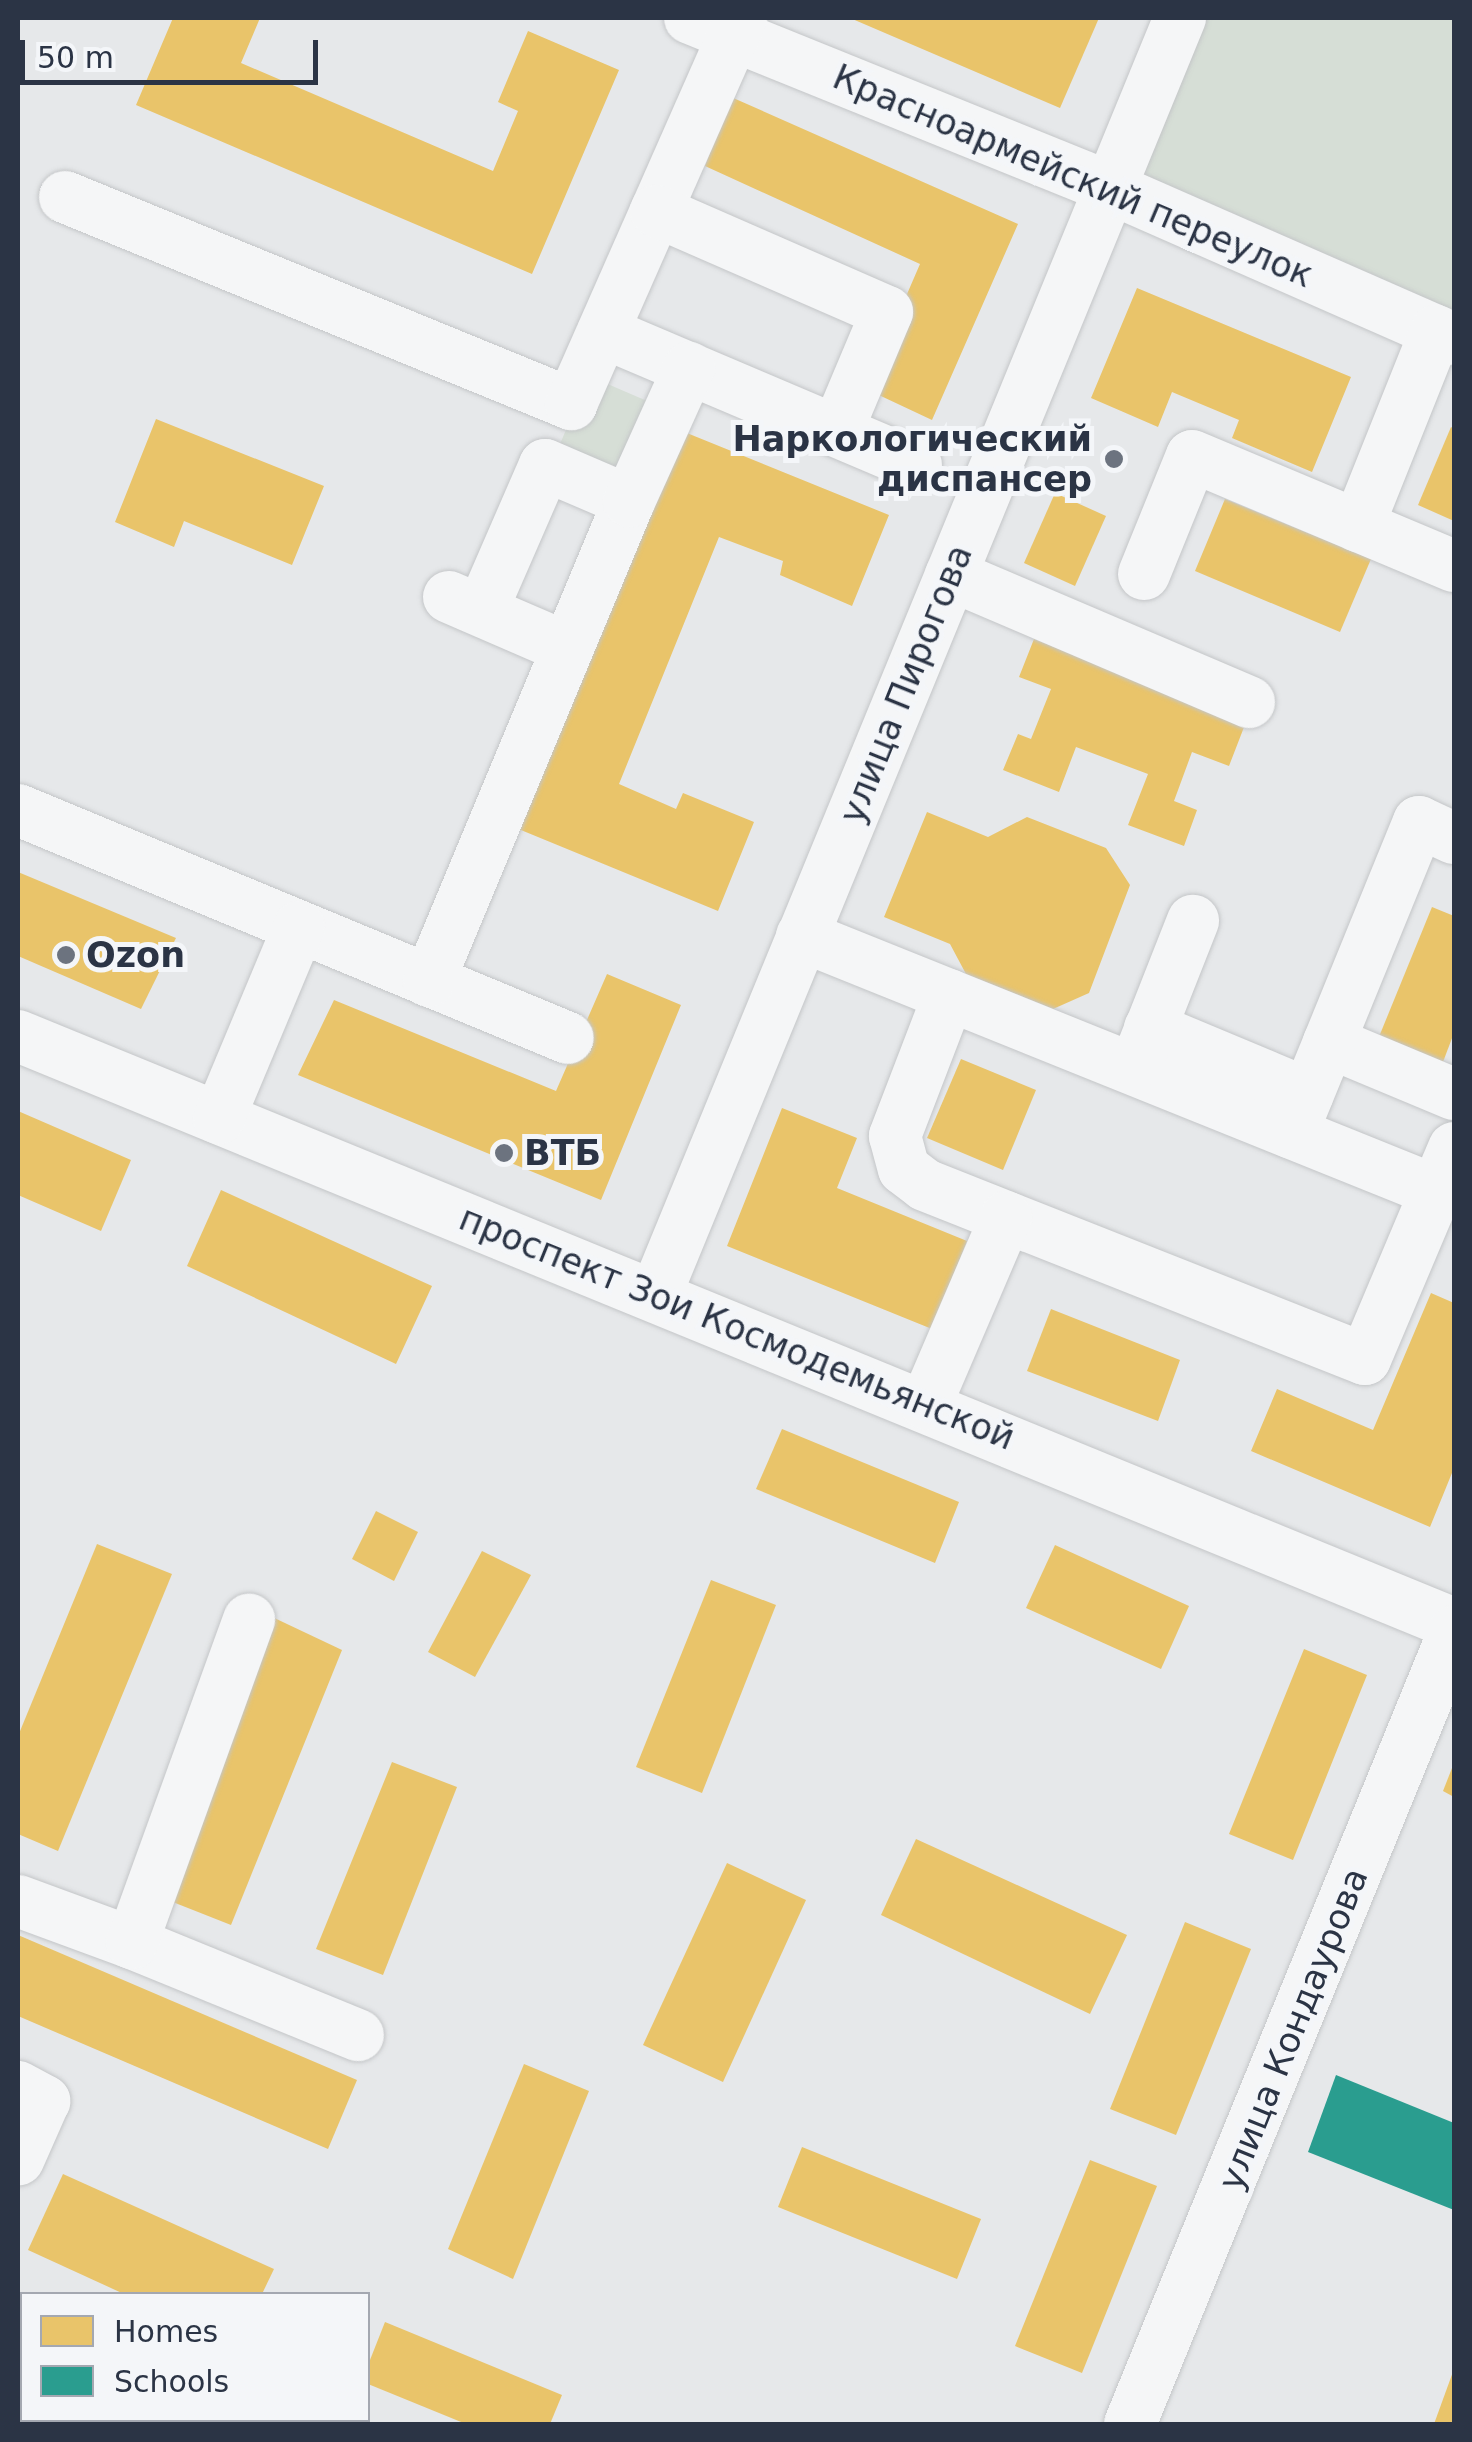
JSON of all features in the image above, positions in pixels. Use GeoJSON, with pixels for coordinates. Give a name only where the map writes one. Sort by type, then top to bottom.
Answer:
{"type":"FeatureCollection","features":[{"type":"Feature","properties":{"kind":"street","name":"улица Пирогова"},"geometry":{"type":"LineString","coordinates":[[655,1296],[1180,18]]}},
{"type":"Feature","properties":{"kind":"street","name":"Красноармейский переулок"},"geometry":{"type":"LineString","coordinates":[[722,24],[1445,335]]}},
{"type":"Feature","properties":{"kind":"street"},"geometry":{"type":"LineString","coordinates":[[65,197],[571,404],[656,212],[722,24]]}},
{"type":"Feature","properties":{"kind":"street"},"geometry":{"type":"LineString","coordinates":[[656,212],[887,312],[837,431]]}},
{"type":"Feature","properties":{"kind":"street"},"geometry":{"type":"LineString","coordinates":[[603,332],[916,465]]}},
{"type":"Feature","properties":{"kind":"street"},"geometry":{"type":"LineString","coordinates":[[1358,526],[1445,335]]}},
{"type":"Feature","properties":{"kind":"street"},"geometry":{"type":"LineString","coordinates":[[429,981],[629,500],[689,368]]}},
{"type":"Feature","properties":{"kind":"street"},"geometry":{"type":"LineString","coordinates":[[1144,574],[1192,456],[1454,566]]}},
{"type":"Feature","properties":{"kind":"street"},"geometry":{"type":"LineString","coordinates":[[567,648],[466,604],[545,465],[629,500]]}},
{"type":"Feature","properties":{"kind":"street"},"geometry":{"type":"LineString","coordinates":[[951,575],[1249,702]]}},
{"type":"Feature","properties":{"kind":"street"},"geometry":{"type":"LineString","coordinates":[[18,810],[568,1038]]}},
{"type":"Feature","properties":{"kind":"street"},"geometry":{"type":"LineString","coordinates":[[1300,1113],[1419,822],[1454,838]]}},
{"type":"Feature","properties":{"kind":"street"},"geometry":{"type":"LineString","coordinates":[[1142,1048],[1193,920]]}},
{"type":"Feature","properties":{"kind":"street"},"geometry":{"type":"LineString","coordinates":[[219,1118],[299,927]]}},
{"type":"Feature","properties":{"kind":"street"},"geometry":{"type":"LineString","coordinates":[[802,936],[948,995],[1142,1048],[1446,1169],[1365,1359],[925,1186],[904,1169],[895,1136],[948,995]]}},
{"type":"Feature","properties":{"kind":"street","name":"проспект Зои Космодемьянской"},"geometry":{"type":"LineString","coordinates":[[18,1036],[926,1404],[1454,1624]]}},
{"type":"Feature","properties":{"kind":"street"},"geometry":{"type":"LineString","coordinates":[[1329,1042],[1454,1094]]}},
{"type":"Feature","properties":{"kind":"street"},"geometry":{"type":"LineString","coordinates":[[926,1404],[1006,1217]]}},
{"type":"Feature","properties":{"kind":"street"},"geometry":{"type":"LineString","coordinates":[[132,1942],[249,1619]]}},
{"type":"Feature","properties":{"kind":"street","name":"улица Кондаурова"},"geometry":{"type":"LineString","coordinates":[[1130,2424],[1454,1632]]}},
{"type":"Feature","properties":{"kind":"street"},"geometry":{"type":"LineString","coordinates":[[18,1901],[132,1942],[358,2035]]}},
{"type":"Feature","properties":{"kind":"street"},"geometry":{"type":"LineString","coordinates":[[18,2088],[44,2101],[18,2160]]}},
{"type":"Feature","properties":{"kind":"shaded area"},"geometry":{"type":"Polygon","coordinates":[[[1182,18],[1454,18],[1454,331],[1113,186],[1182,18]]]}},
{"type":"Feature","properties":{"kind":"shaded area"},"geometry":{"type":"Polygon","coordinates":[[[589,376],[661,407],[625,489],[554,458],[589,376]]]}},
{"type":"Feature","properties":{"kind":"building: Homes"},"geometry":{"type":"Polygon","coordinates":[[[173,18],[260,18],[241,63],[493,171],[518,111],[498,102],[528,31],[619,70],[532,274],[136,105],[173,18]]]}},
{"type":"Feature","properties":{"kind":"building: Homes"},"geometry":{"type":"Polygon","coordinates":[[[850,18],[1099,18],[1060,108],[850,18]]]}},
{"type":"Feature","properties":{"kind":"building: Homes"},"geometry":{"type":"Polygon","coordinates":[[[731,97],[1018,224],[932,420],[866,389],[920,264],[705,166],[731,97]]]}},
{"type":"Feature","properties":{"kind":"building: Homes"},"geometry":{"type":"Polygon","coordinates":[[[1137,288],[1351,377],[1312,472],[1232,438],[1239,420],[1172,392],[1158,427],[1091,398],[1137,288]]]}},
{"type":"Feature","properties":{"kind":"building: Homes"},"geometry":{"type":"Polygon","coordinates":[[[156,419],[324,486],[292,565],[184,521],[174,547],[115,522],[156,419]]]}},
{"type":"Feature","properties":{"kind":"building: Homes"},"geometry":{"type":"Polygon","coordinates":[[[1451,427],[1454,429],[1454,521],[1418,505],[1451,427]]]}},
{"type":"Feature","properties":{"kind":"building: Homes"},"geometry":{"type":"Polygon","coordinates":[[[677,429],[889,515],[852,606],[780,575],[783,561],[719,537],[619,784],[676,809],[683,793],[754,822],[718,911],[516,828],[677,429]]]}},
{"type":"Feature","properties":{"kind":"building: Homes"},"geometry":{"type":"Polygon","coordinates":[[[1055,493],[1106,516],[1075,586],[1024,563],[1055,493]]]}},
{"type":"Feature","properties":{"kind":"building: Homes"},"geometry":{"type":"Polygon","coordinates":[[[1225,499],[1371,559],[1340,632],[1195,571],[1225,499]]]}},
{"type":"Feature","properties":{"kind":"building: Homes"},"geometry":{"type":"Polygon","coordinates":[[[1034,639],[1246,722],[1229,766],[1192,752],[1174,801],[1197,810],[1184,846],[1128,825],[1148,774],[1076,747],[1059,792],[1003,770],[1018,734],[1031,739],[1051,689],[1019,677],[1034,639]]]}},
{"type":"Feature","properties":{"kind":"building: Homes"},"geometry":{"type":"Polygon","coordinates":[[[927,812],[988,837],[1027,817],[1106,848],[1130,885],[1089,993],[1053,1009],[966,974],[950,944],[884,917],[927,812]]]}},
{"type":"Feature","properties":{"kind":"building: Homes"},"geometry":{"type":"Polygon","coordinates":[[[18,872],[176,938],[141,1009],[18,956],[18,872]]]}},
{"type":"Feature","properties":{"kind":"building: Homes"},"geometry":{"type":"Polygon","coordinates":[[[1432,907],[1454,916],[1454,1033],[1438,1075],[1374,1049],[1432,907]]]}},
{"type":"Feature","properties":{"kind":"building: Homes"},"geometry":{"type":"Polygon","coordinates":[[[607,974],[681,1005],[601,1200],[298,1075],[334,1000],[556,1091],[607,974]]]}},
{"type":"Feature","properties":{"kind":"building: Homes"},"geometry":{"type":"Polygon","coordinates":[[[961,1059],[1036,1090],[1003,1170],[927,1138],[961,1059]]]}},
{"type":"Feature","properties":{"kind":"building: Homes"},"geometry":{"type":"Polygon","coordinates":[[[782,1108],[857,1138],[837,1188],[967,1241],[932,1329],[727,1246],[782,1108]]]}},
{"type":"Feature","properties":{"kind":"building: Homes"},"geometry":{"type":"Polygon","coordinates":[[[18,1111],[131,1160],[101,1231],[18,1195],[18,1111]]]}},
{"type":"Feature","properties":{"kind":"building: Homes"},"geometry":{"type":"Polygon","coordinates":[[[221,1190],[432,1286],[396,1364],[187,1266],[221,1190]]]}},
{"type":"Feature","properties":{"kind":"building: Homes"},"geometry":{"type":"Polygon","coordinates":[[[1431,1293],[1454,1303],[1454,1468],[1430,1527],[1251,1451],[1277,1389],[1373,1430],[1431,1293]]]}},
{"type":"Feature","properties":{"kind":"building: Homes"},"geometry":{"type":"Polygon","coordinates":[[[1051,1309],[1180,1360],[1158,1421],[1027,1371],[1051,1309]]]}},
{"type":"Feature","properties":{"kind":"building: Homes"},"geometry":{"type":"Polygon","coordinates":[[[782,1429],[959,1502],[935,1563],[756,1489],[782,1429]]]}},
{"type":"Feature","properties":{"kind":"building: Homes"},"geometry":{"type":"Polygon","coordinates":[[[376,1511],[418,1532],[394,1581],[352,1559],[376,1511]]]}},
{"type":"Feature","properties":{"kind":"building: Homes"},"geometry":{"type":"Polygon","coordinates":[[[97,1544],[172,1574],[58,1851],[18,1834],[18,1736],[97,1544]]]}},
{"type":"Feature","properties":{"kind":"building: Homes"},"geometry":{"type":"Polygon","coordinates":[[[1055,1545],[1189,1606],[1161,1669],[1026,1608],[1055,1545]]]}},
{"type":"Feature","properties":{"kind":"building: Homes"},"geometry":{"type":"Polygon","coordinates":[[[482,1551],[531,1575],[475,1677],[428,1652],[482,1551]]]}},
{"type":"Feature","properties":{"kind":"building: Homes"},"geometry":{"type":"Polygon","coordinates":[[[711,1580],[776,1605],[702,1793],[636,1767],[711,1580]]]}},
{"type":"Feature","properties":{"kind":"building: Homes"},"geometry":{"type":"Polygon","coordinates":[[[268,1615],[342,1650],[231,1925],[155,1895],[268,1615]]]}},
{"type":"Feature","properties":{"kind":"building: Homes"},"geometry":{"type":"Polygon","coordinates":[[[1304,1649],[1367,1675],[1293,1860],[1229,1834],[1304,1649]]]}},
{"type":"Feature","properties":{"kind":"building: Homes"},"geometry":{"type":"Polygon","coordinates":[[[392,1762],[457,1787],[383,1975],[316,1949],[392,1762]]]}},
{"type":"Feature","properties":{"kind":"building: Homes"},"geometry":{"type":"Polygon","coordinates":[[[1454,1763],[1454,1797],[1443,1791],[1454,1763]]]}},
{"type":"Feature","properties":{"kind":"building: Homes"},"geometry":{"type":"Polygon","coordinates":[[[916,1839],[1127,1935],[1090,2014],[881,1915],[916,1839]]]}},
{"type":"Feature","properties":{"kind":"building: Homes"},"geometry":{"type":"Polygon","coordinates":[[[727,1863],[806,1900],[723,2082],[643,2045],[727,1863]]]}},
{"type":"Feature","properties":{"kind":"building: Homes"},"geometry":{"type":"Polygon","coordinates":[[[1185,1922],[1251,1949],[1176,2135],[1110,2109],[1185,1922]]]}},
{"type":"Feature","properties":{"kind":"building: Homes"},"geometry":{"type":"Polygon","coordinates":[[[18,1935],[357,2080],[328,2149],[18,2016],[18,1935]]]}},
{"type":"Feature","properties":{"kind":"building: Homes"},"geometry":{"type":"Polygon","coordinates":[[[524,2064],[589,2091],[513,2279],[448,2249],[524,2064]]]}},
{"type":"Feature","properties":{"kind":"building: Homes"},"geometry":{"type":"Polygon","coordinates":[[[802,2147],[981,2219],[957,2279],[778,2207],[802,2147]]]}},
{"type":"Feature","properties":{"kind":"building: Homes"},"geometry":{"type":"Polygon","coordinates":[[[1090,2160],[1157,2186],[1082,2373],[1015,2346],[1090,2160]]]}},
{"type":"Feature","properties":{"kind":"building: Homes"},"geometry":{"type":"Polygon","coordinates":[[[63,2174],[274,2269],[263,2292],[120,2292],[28,2250],[63,2174]]]}},
{"type":"Feature","properties":{"kind":"building: Homes"},"geometry":{"type":"Polygon","coordinates":[[[385,2322],[562,2395],[550,2424],[466,2424],[370,2385],[370,2360],[385,2322]]]}},
{"type":"Feature","properties":{"kind":"building: Homes"},"geometry":{"type":"Polygon","coordinates":[[[1454,2369],[1454,2424],[1434,2424],[1454,2369]]]}},
{"type":"Feature","properties":{"kind":"building: Schools"},"geometry":{"type":"Polygon","coordinates":[[[1336,2075],[1454,2123],[1454,2210],[1308,2152],[1336,2075]]]}},
{"type":"Feature","properties":{"kind":"place","name":"Наркологический диспансер"},"geometry":{"type":"Point","coordinates":[1114,459]}},
{"type":"Feature","properties":{"kind":"place","name":"Ozon"},"geometry":{"type":"Point","coordinates":[66,955]}},
{"type":"Feature","properties":{"kind":"place","name":"ВТБ"},"geometry":{"type":"Point","coordinates":[504,1153]}}]}
